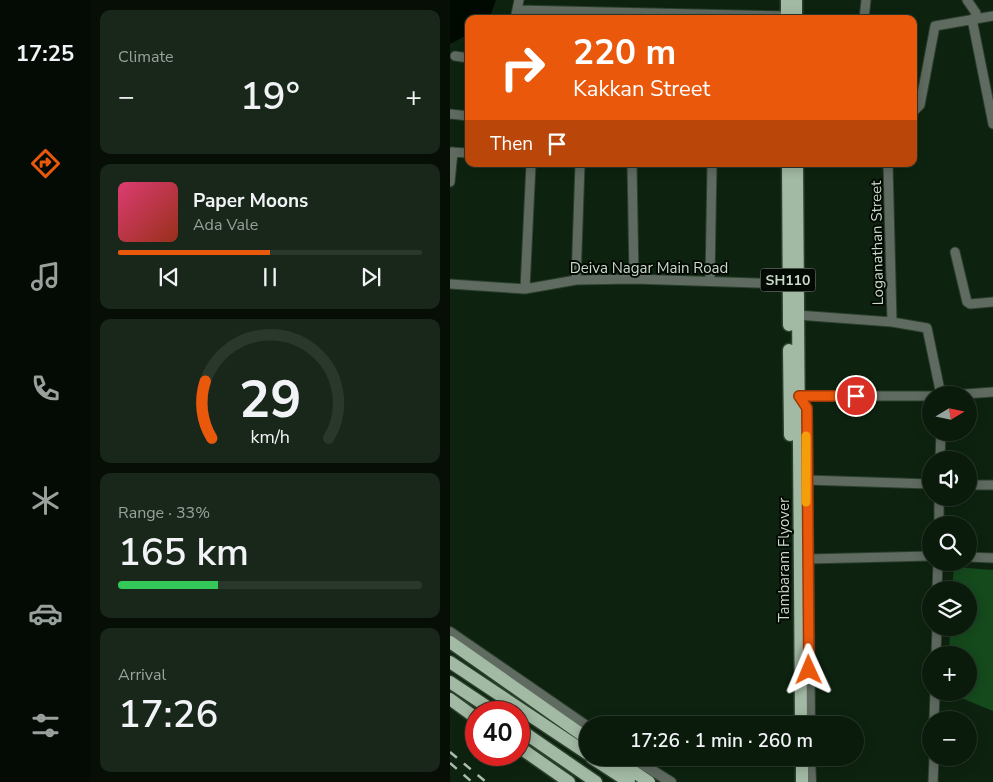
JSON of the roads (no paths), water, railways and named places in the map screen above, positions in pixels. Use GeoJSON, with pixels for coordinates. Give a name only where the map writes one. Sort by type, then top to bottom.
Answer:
{"type":"FeatureCollection","features":[{"type":"Feature","properties":{"kind":"main road"},"geometry":{"type":"LineString","coordinates":[[787,0],[790,15]]}},
{"type":"Feature","properties":{"kind":"main road"},"geometry":{"type":"LineString","coordinates":[[791,15],[796,0]]}},
{"type":"Feature","properties":{"kind":"main road","name":"SH110"},"geometry":{"type":"LineString","coordinates":[[788,167],[788,284],[794,402]]}},
{"type":"Feature","properties":{"kind":"main road","name":"SH110"},"geometry":{"type":"LineString","coordinates":[[794,402],[798,315],[796,167]]}},
{"type":"Feature","properties":{"kind":"main road","name":"Tambaram Flyover"},"geometry":{"type":"LineString","coordinates":[[793,716],[794,402]]}},
{"type":"Feature","properties":{"kind":"main road","name":"Tambaram Flyover"},"geometry":{"type":"LineString","coordinates":[[794,402],[802,716]]}},
{"type":"Feature","properties":{"kind":"main road"},"geometry":{"type":"LineString","coordinates":[[450,642],[579,733]]}},
{"type":"Feature","properties":{"kind":"main road"},"geometry":{"type":"LineString","coordinates":[[450,662],[579,748]]}},
{"type":"Feature","properties":{"kind":"main road"},"geometry":{"type":"LineString","coordinates":[[450,682],[478,701]]}},
{"type":"Feature","properties":{"kind":"main road"},"geometry":{"type":"LineString","coordinates":[[450,700],[465,710]]}},
{"type":"Feature","properties":{"kind":"main road"},"geometry":{"type":"LineString","coordinates":[[530,737],[596,782]]}},
{"type":"Feature","properties":{"kind":"main road"},"geometry":{"type":"LineString","coordinates":[[530,755],[569,782]]}},
{"type":"Feature","properties":{"kind":"main road"},"geometry":{"type":"LineString","coordinates":[[603,766],[624,781]]}},
{"type":"Feature","properties":{"kind":"main road"},"geometry":{"type":"LineString","coordinates":[[625,766],[649,782]]}},
{"type":"Feature","properties":{"kind":"main road"},"geometry":{"type":"LineString","coordinates":[[793,766],[794,782]]}},
{"type":"Feature","properties":{"kind":"main road"},"geometry":{"type":"LineString","coordinates":[[802,766],[802,782]]}},
{"type":"Feature","properties":{"kind":"street"},"geometry":{"type":"LineString","coordinates":[[518,0],[516,14],[584,15]]}},
{"type":"Feature","properties":{"kind":"street"},"geometry":{"type":"LineString","coordinates":[[864,15],[866,0]]}},
{"type":"Feature","properties":{"kind":"street"},"geometry":{"type":"LineString","coordinates":[[967,0],[976,12],[974,18],[993,124]]}},
{"type":"Feature","properties":{"kind":"street"},"geometry":{"type":"LineString","coordinates":[[917,108],[920,105],[934,26],[993,16]]}},
{"type":"Feature","properties":{"kind":"street"},"geometry":{"type":"LineString","coordinates":[[455,56],[465,57]]}},
{"type":"Feature","properties":{"kind":"street"},"geometry":{"type":"LineString","coordinates":[[450,114],[465,116]]}},
{"type":"Feature","properties":{"kind":"street"},"geometry":{"type":"LineString","coordinates":[[450,182],[451,152],[465,153]]}},
{"type":"Feature","properties":{"kind":"street"},"geometry":{"type":"LineString","coordinates":[[525,289],[531,167]]}},
{"type":"Feature","properties":{"kind":"street"},"geometry":{"type":"LineString","coordinates":[[576,280],[580,167]]}},
{"type":"Feature","properties":{"kind":"street"},"geometry":{"type":"LineString","coordinates":[[632,167],[634,279]]}},
{"type":"Feature","properties":{"kind":"street"},"geometry":{"type":"LineString","coordinates":[[710,281],[712,167]]}},
{"type":"Feature","properties":{"kind":"street","name":"Loganathan Street"},"geometry":{"type":"LineString","coordinates":[[888,167],[892,322]]}},
{"type":"Feature","properties":{"kind":"street"},"geometry":{"type":"LineString","coordinates":[[955,252],[967,302],[976,304],[993,302]]}},
{"type":"Feature","properties":{"kind":"street","name":"Deiva Nagar Main Road"},"geometry":{"type":"LineString","coordinates":[[450,284],[525,289],[576,280],[634,279],[788,284]]}},
{"type":"Feature","properties":{"kind":"street"},"geometry":{"type":"LineString","coordinates":[[798,315],[892,322],[927,328],[940,386]]}},
{"type":"Feature","properties":{"kind":"street"},"geometry":{"type":"LineString","coordinates":[[978,393],[993,392]]}},
{"type":"Feature","properties":{"kind":"street"},"geometry":{"type":"LineString","coordinates":[[794,402],[922,396]]}},
{"type":"Feature","properties":{"kind":"street"},"geometry":{"type":"LineString","coordinates":[[794,402],[807,408],[806,480],[810,716]]}},
{"type":"Feature","properties":{"kind":"street"},"geometry":{"type":"LineString","coordinates":[[806,480],[922,484]]}},
{"type":"Feature","properties":{"kind":"street"},"geometry":{"type":"LineString","coordinates":[[977,485],[993,485]]}},
{"type":"Feature","properties":{"kind":"street"},"geometry":{"type":"LineString","coordinates":[[808,558],[922,556]]}},
{"type":"Feature","properties":{"kind":"street"},"geometry":{"type":"LineString","coordinates":[[977,557],[993,558]]}},
{"type":"Feature","properties":{"kind":"street"},"geometry":{"type":"LineString","coordinates":[[450,632],[579,721]]}},
{"type":"Feature","properties":{"kind":"street"},"geometry":{"type":"LineString","coordinates":[[645,766],[671,782]]}},
{"type":"Feature","properties":{"kind":"street"},"geometry":{"type":"LineString","coordinates":[[810,766],[811,782]]}},
{"type":"Feature","properties":{"kind":"street"},"geometry":{"type":"LineString","coordinates":[[933,782],[934,766]]}},
{"type":"Feature","properties":{"kind":"railway"},"geometry":{"type":"LineString","coordinates":[[450,752],[486,782]]}},
{"type":"Feature","properties":{"kind":"railway"},"geometry":{"type":"LineString","coordinates":[[450,763],[472,782]]}}]}
